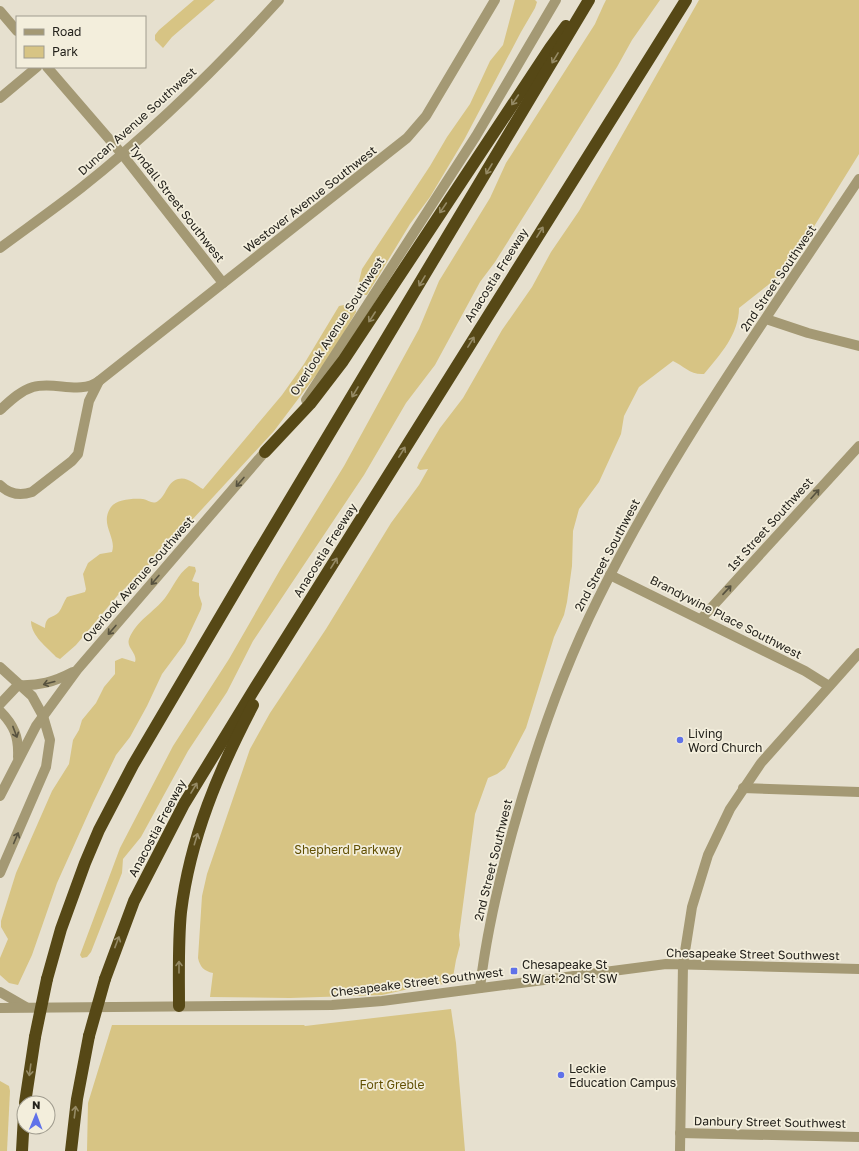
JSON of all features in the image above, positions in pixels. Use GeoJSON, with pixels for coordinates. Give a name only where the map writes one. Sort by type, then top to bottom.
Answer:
{"type":"FeatureCollection","features":[{"type":"Feature","properties":{"kind":"highway"},"geometry":{"type":"LineString","coordinates":[[265,452],[310,404],[343,360],[550,48],[588,0]]}},
{"type":"Feature","properties":{"kind":"highway"},"geometry":{"type":"LineString","coordinates":[[26,1095],[35,1037],[47,979],[57,941],[76,884],[99,830],[128,775],[249,568],[588,0]]}},
{"type":"Feature","properties":{"kind":"highway","name":"Anacostia Freeway"},"geometry":{"type":"LineString","coordinates":[[71,1151],[77,1099],[89,1036],[105,979],[130,911],[172,826],[232,725],[686,0]]}},
{"type":"Feature","properties":{"kind":"highway"},"geometry":{"type":"LineString","coordinates":[[179,1006],[178,961],[181,913],[188,870],[200,824],[242,726],[313,596]]}},
{"type":"Feature","properties":{"kind":"highway"},"geometry":{"type":"LineString","coordinates":[[22,1151],[23,1135]]}},
{"type":"Feature","properties":{"kind":"street","name":"Duncan Avenue Southwest"},"geometry":{"type":"LineString","coordinates":[[0,248],[81,188],[122,154],[198,84],[279,0]]}},
{"type":"Feature","properties":{"kind":"street","name":"Westover Avenue Southwest"},"geometry":{"type":"LineString","coordinates":[[0,410],[20,394],[34,387],[45,386],[86,388],[100,381],[407,138],[426,116],[495,0]]}},
{"type":"Feature","properties":{"kind":"street","name":"Overlook Avenue Southwest"},"geometry":{"type":"LineString","coordinates":[[0,796],[28,739],[77,670],[265,452],[326,371],[379,284],[476,136],[556,0]]}},
{"type":"Feature","properties":{"kind":"street"},"geometry":{"type":"LineString","coordinates":[[0,11],[16,30]]}},
{"type":"Feature","properties":{"kind":"street"},"geometry":{"type":"LineString","coordinates":[[0,98],[36,68]]}},
{"type":"Feature","properties":{"kind":"street","name":"Tyndall Street Southwest"},"geometry":{"type":"LineString","coordinates":[[49,68],[122,154],[223,283]]}},
{"type":"Feature","properties":{"kind":"street","name":"2nd Street Southwest"},"geometry":{"type":"LineString","coordinates":[[480,988],[499,882],[529,775],[568,666],[610,574],[679,454],[766,318],[859,179]]}},
{"type":"Feature","properties":{"kind":"street"},"geometry":{"type":"LineString","coordinates":[[766,318],[808,333],[859,346]]}},
{"type":"Feature","properties":{"kind":"street","name":"Westover Avenue Southwest"},"geometry":{"type":"LineString","coordinates":[[0,486],[12,494],[25,494],[32,492],[72,461],[79,450],[91,396],[100,381]]}},
{"type":"Feature","properties":{"kind":"street","name":"1st Street Southwest"},"geometry":{"type":"LineString","coordinates":[[701,619],[859,446]]}},
{"type":"Feature","properties":{"kind":"street","name":"Brandywine Place Southwest"},"geometry":{"type":"LineString","coordinates":[[610,574],[805,672],[829,686]]}},
{"type":"Feature","properties":{"kind":"street"},"geometry":{"type":"LineString","coordinates":[[680,1151],[683,964],[692,907],[703,869],[722,824],[743,788],[779,741],[859,652]]}},
{"type":"Feature","properties":{"kind":"street"},"geometry":{"type":"LineString","coordinates":[[0,667],[18,685],[32,696],[43,716],[50,740],[46,767],[0,873]]}},
{"type":"Feature","properties":{"kind":"street"},"geometry":{"type":"LineString","coordinates":[[0,704],[18,685],[39,685],[52,682],[77,670]]}},
{"type":"Feature","properties":{"kind":"street"},"geometry":{"type":"LineString","coordinates":[[0,711],[14,729],[18,741],[18,759]]}},
{"type":"Feature","properties":{"kind":"street"},"geometry":{"type":"LineString","coordinates":[[743,788],[859,792]]}},
{"type":"Feature","properties":{"kind":"street","name":"Chesapeake Street Southwest"},"geometry":{"type":"LineString","coordinates":[[0,1008],[332,1005],[382,1001],[650,965],[683,964],[859,969]]}},
{"type":"Feature","properties":{"kind":"street"},"geometry":{"type":"LineString","coordinates":[[0,992],[26,1007]]}},
{"type":"Feature","properties":{"kind":"street","name":"Danbury Street Southwest"},"geometry":{"type":"LineString","coordinates":[[680,1133],[859,1136]]}},
{"type":"Feature","properties":{"kind":"green space"},"geometry":{"type":"Polygon","coordinates":[[[194,0],[215,0],[172,37],[163,48],[155,40],[155,35],[194,0]]]}},
{"type":"Feature","properties":{"kind":"green space"},"geometry":{"type":"Polygon","coordinates":[[[515,0],[535,0],[537,2],[464,140],[430,197],[410,224],[367,295],[361,295],[357,289],[362,269],[470,104],[490,61],[503,45],[515,0]]]}},
{"type":"Feature","properties":{"kind":"green space"},"geometry":{"type":"Polygon","coordinates":[[[606,0],[660,0],[632,40],[617,67],[534,200],[495,262],[480,282],[435,365],[406,403],[364,475],[253,641],[227,692],[188,751],[141,837],[123,859],[122,873],[91,952],[87,957],[82,958],[80,955],[120,848],[173,746],[229,659],[280,570],[344,466],[419,329],[439,281],[490,198],[506,163],[595,24],[606,0]]]}},
{"type":"Feature","properties":{"kind":"green space","name":"Shepherd Parkway"},"geometry":{"type":"Polygon","coordinates":[[[699,0],[859,0],[859,154],[787,270],[739,308],[736,327],[728,344],[704,374],[691,372],[673,361],[639,387],[624,416],[621,434],[599,482],[579,509],[573,531],[572,566],[564,615],[554,637],[526,728],[505,768],[488,778],[475,814],[459,935],[460,945],[452,983],[413,988],[382,995],[290,998],[210,997],[213,973],[203,968],[198,958],[202,896],[207,874],[250,749],[270,713],[326,629],[391,523],[419,485],[428,469],[420,470],[417,468],[419,463],[440,428],[463,398],[502,330],[532,287],[551,252],[579,211],[699,0]]]}},
{"type":"Feature","properties":{"kind":"green space"},"geometry":{"type":"Polygon","coordinates":[[[349,304],[355,306],[356,312],[329,358],[274,431],[168,546],[118,595],[76,645],[60,659],[56,657],[34,632],[31,621],[45,628],[48,619],[59,612],[67,597],[85,592],[86,589],[83,574],[88,563],[100,554],[112,552],[113,546],[107,525],[108,513],[111,507],[117,502],[131,499],[143,499],[156,502],[163,496],[171,483],[181,478],[194,483],[203,489],[282,395],[304,364],[339,306],[349,304]]]}},
{"type":"Feature","properties":{"kind":"green space"},"geometry":{"type":"Polygon","coordinates":[[[189,566],[195,567],[196,571],[192,581],[199,583],[199,595],[202,604],[201,609],[185,643],[162,674],[130,737],[116,755],[57,883],[32,955],[18,985],[9,983],[0,975],[0,958],[8,939],[1,927],[1,921],[16,873],[52,791],[69,764],[73,740],[79,730],[82,720],[96,703],[104,687],[115,674],[115,661],[122,658],[135,662],[135,656],[129,645],[129,639],[136,627],[161,603],[185,569],[189,566]]]}},
{"type":"Feature","properties":{"kind":"green space","name":"Fort Greble"},"geometry":{"type":"Polygon","coordinates":[[[451,1009],[456,1043],[465,1151],[87,1151],[88,1103],[112,1025],[305,1026],[451,1009]]]}},
{"type":"Feature","properties":{"kind":"green space"},"geometry":{"type":"Polygon","coordinates":[[[0,1081],[9,1086],[10,1091],[7,1151],[0,1151],[0,1081]]]}},
{"type":"Feature","properties":{"kind":"place","name":"Living Word Church"},"geometry":{"type":"Point","coordinates":[680,740]}},
{"type":"Feature","properties":{"kind":"place","name":"Chesapeake St SW at 2nd St SW"},"geometry":{"type":"Point","coordinates":[514,971]}},
{"type":"Feature","properties":{"kind":"place","name":"Leckie Education Campus"},"geometry":{"type":"Point","coordinates":[561,1075]}}]}
